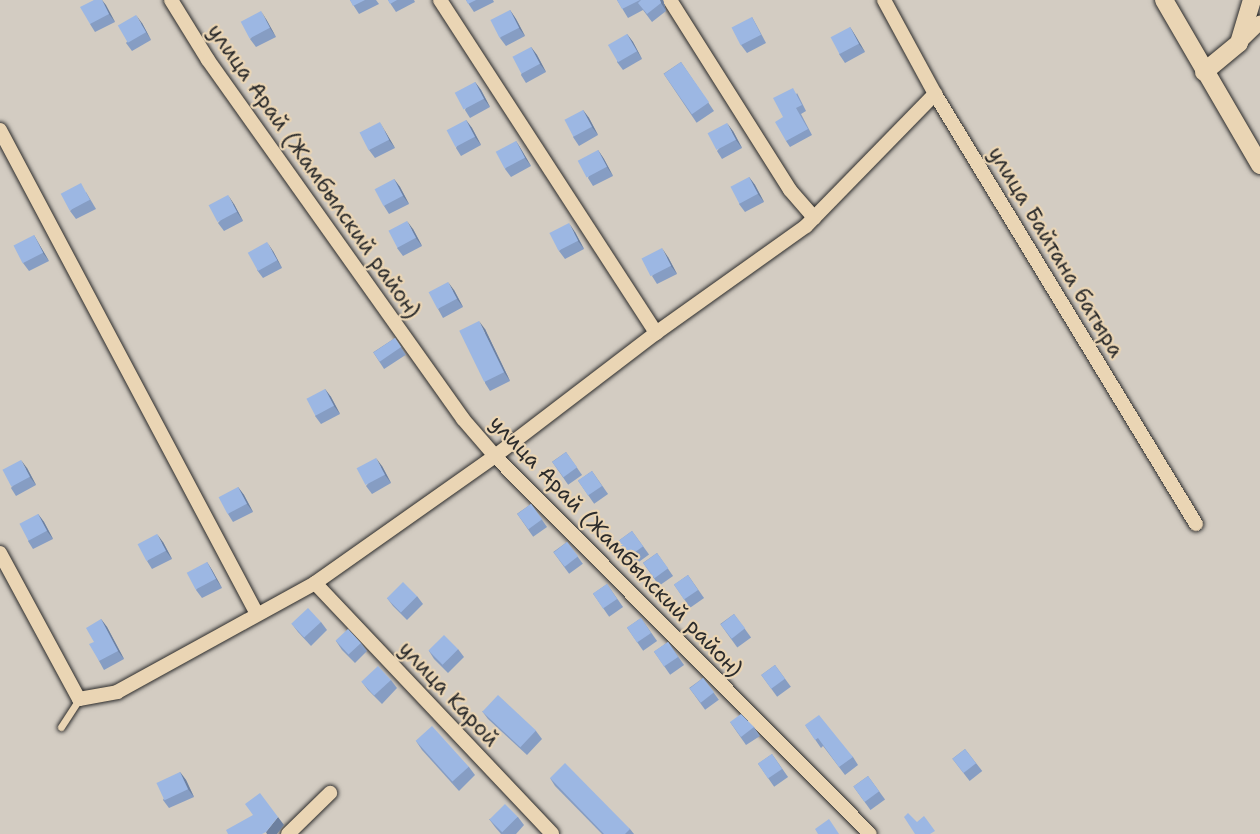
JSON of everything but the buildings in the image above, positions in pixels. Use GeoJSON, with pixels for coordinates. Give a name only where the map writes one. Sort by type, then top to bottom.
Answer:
{"type":"FeatureCollection","features":[{"type":"Feature","properties":{"kind":"street","name":"улица Арай (Жамбылский район)"},"geometry":{"type":"LineString","coordinates":[[171,0],[222,79],[463,419],[495,456],[870,834]]}},
{"type":"Feature","properties":{"kind":"street"},"geometry":{"type":"LineString","coordinates":[[440,0],[656,333]]}},
{"type":"Feature","properties":{"kind":"street"},"geometry":{"type":"LineString","coordinates":[[670,0],[790,190],[814,218]]}},
{"type":"Feature","properties":{"kind":"street","name":"улица Байтана батыра"},"geometry":{"type":"LineString","coordinates":[[884,0],[935,94],[1196,524]]}},
{"type":"Feature","properties":{"kind":"street"},"geometry":{"type":"LineString","coordinates":[[1164,0],[1260,165]]}},
{"type":"Feature","properties":{"kind":"street"},"geometry":{"type":"LineString","coordinates":[[1239,43],[1252,0]]}},
{"type":"Feature","properties":{"kind":"street"},"geometry":{"type":"LineString","coordinates":[[1204,72],[1260,23]]}},
{"type":"Feature","properties":{"kind":"street"},"geometry":{"type":"LineString","coordinates":[[0,553],[79,699],[117,692],[256,612],[315,583],[495,456],[656,333],[814,218],[935,94]]}},
{"type":"Feature","properties":{"kind":"street"},"geometry":{"type":"LineString","coordinates":[[0,130],[256,612]]}},
{"type":"Feature","properties":{"kind":"street","name":"улица Карой"},"geometry":{"type":"LineString","coordinates":[[315,583],[552,834]]}},
{"type":"Feature","properties":{"kind":"street"},"geometry":{"type":"LineString","coordinates":[[288,834],[330,793]]}},
{"type":"Feature","properties":{"kind":"lane"},"geometry":{"type":"LineString","coordinates":[[61,727],[79,699]]}}]}
